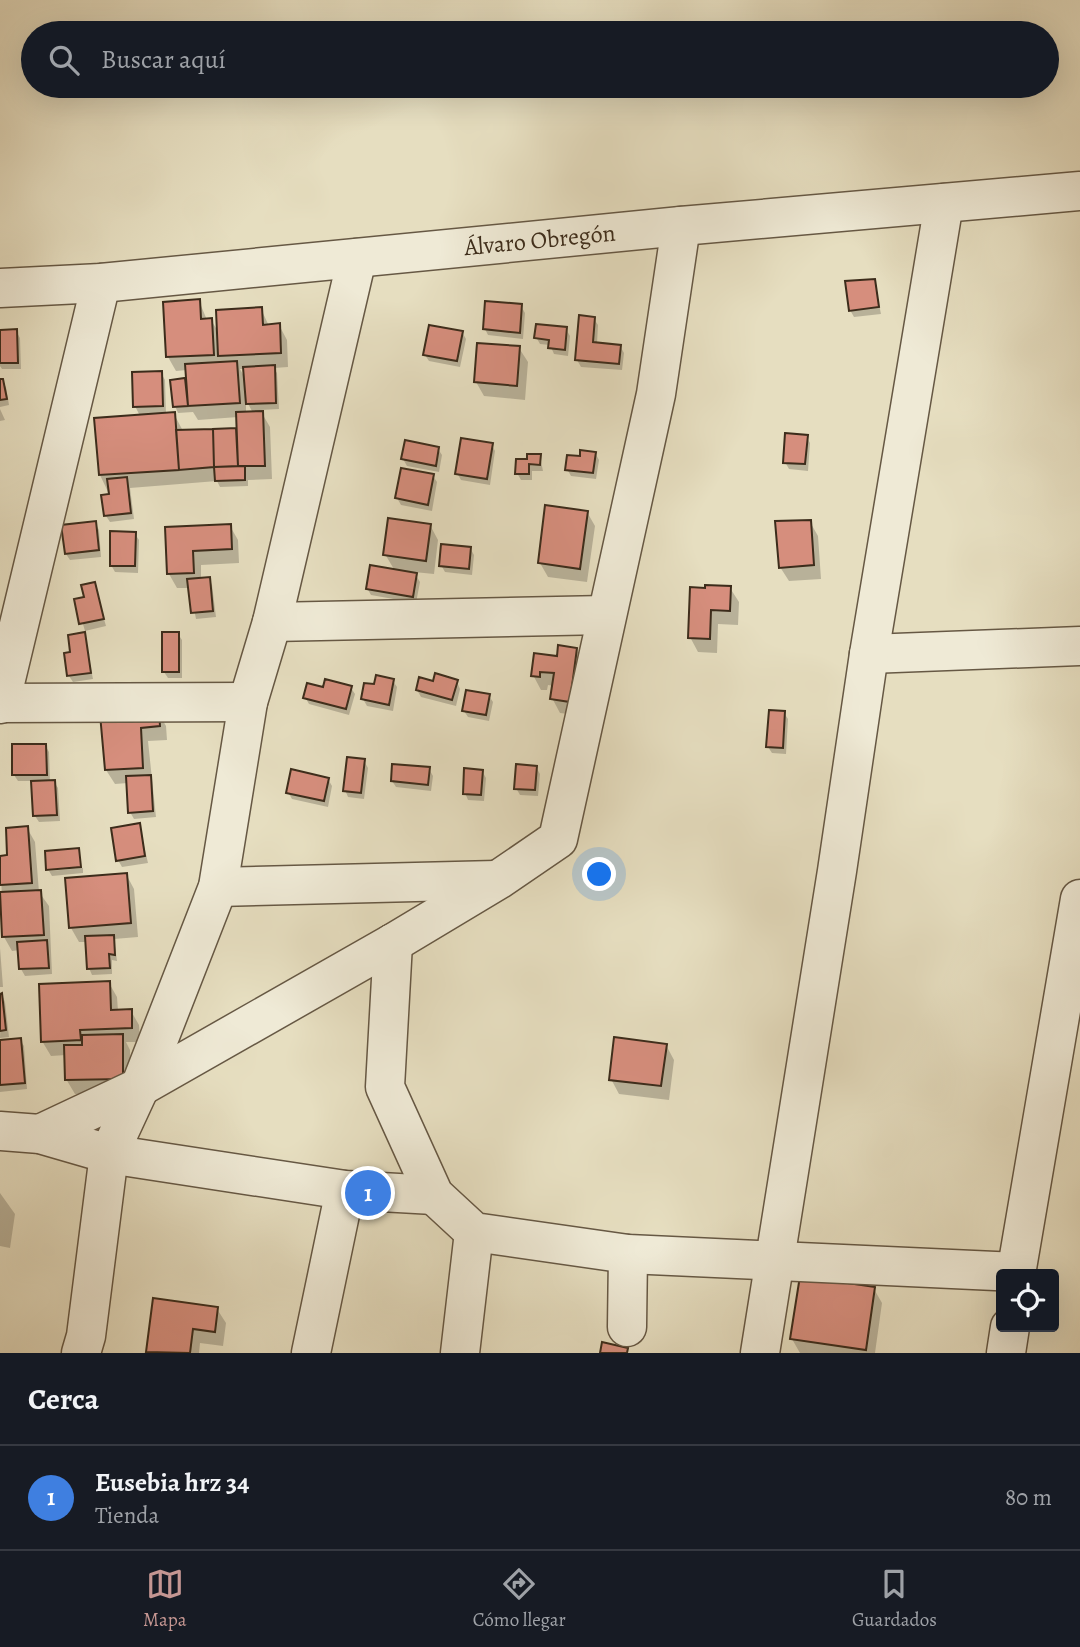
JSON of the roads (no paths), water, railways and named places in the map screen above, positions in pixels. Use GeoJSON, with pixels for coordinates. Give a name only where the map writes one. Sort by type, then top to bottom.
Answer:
{"type":"FeatureCollection","features":[{"type":"Feature","properties":{"kind":"street","name":"Álvaro Obregón"},"geometry":{"type":"LineString","coordinates":[[0,288],[101,283],[681,226],[1080,191]]}},
{"type":"Feature","properties":{"kind":"street"},"geometry":{"type":"LineString","coordinates":[[760,1353],[838,872],[869,654],[944,202]]}},
{"type":"Feature","properties":{"kind":"street"},"geometry":{"type":"LineString","coordinates":[[40,1134],[140,1087],[393,943],[498,880],[558,839],[656,394],[681,226]]}},
{"type":"Feature","properties":{"kind":"street"},"geometry":{"type":"LineString","coordinates":[[81,1353],[86,1336],[109,1154],[140,1087],[218,887],[248,702],[272,622],[357,258]]}},
{"type":"Feature","properties":{"kind":"street"},"geometry":{"type":"LineString","coordinates":[[101,283],[0,704],[248,702]]}},
{"type":"Feature","properties":{"kind":"street"},"geometry":{"type":"LineString","coordinates":[[272,622],[606,615]]}},
{"type":"Feature","properties":{"kind":"street"},"geometry":{"type":"LineString","coordinates":[[869,654],[1080,646]]}},
{"type":"Feature","properties":{"kind":"street"},"geometry":{"type":"LineString","coordinates":[[218,887],[498,880]]}},
{"type":"Feature","properties":{"kind":"street"},"geometry":{"type":"LineString","coordinates":[[1018,1269],[1080,899]]}},
{"type":"Feature","properties":{"kind":"street"},"geometry":{"type":"LineString","coordinates":[[393,943],[385,1087],[434,1195],[474,1232],[628,1254],[996,1272]]}},
{"type":"Feature","properties":{"kind":"street"},"geometry":{"type":"LineString","coordinates":[[0,1132],[40,1134],[109,1154],[345,1190],[434,1195]]}},
{"type":"Feature","properties":{"kind":"street"},"geometry":{"type":"LineString","coordinates":[[311,1353],[345,1190]]}},
{"type":"Feature","properties":{"kind":"street"},"geometry":{"type":"LineString","coordinates":[[460,1353],[474,1232]]}},
{"type":"Feature","properties":{"kind":"street"},"geometry":{"type":"LineString","coordinates":[[626,1327],[628,1254]]}},
{"type":"Feature","properties":{"kind":"street"},"geometry":{"type":"LineString","coordinates":[[1006,1353],[1009,1332]]}},
{"type":"Feature","properties":{"kind":"place","name":"Eusebia hrz 34"},"geometry":{"type":"Point","coordinates":[368,1193]}}]}
